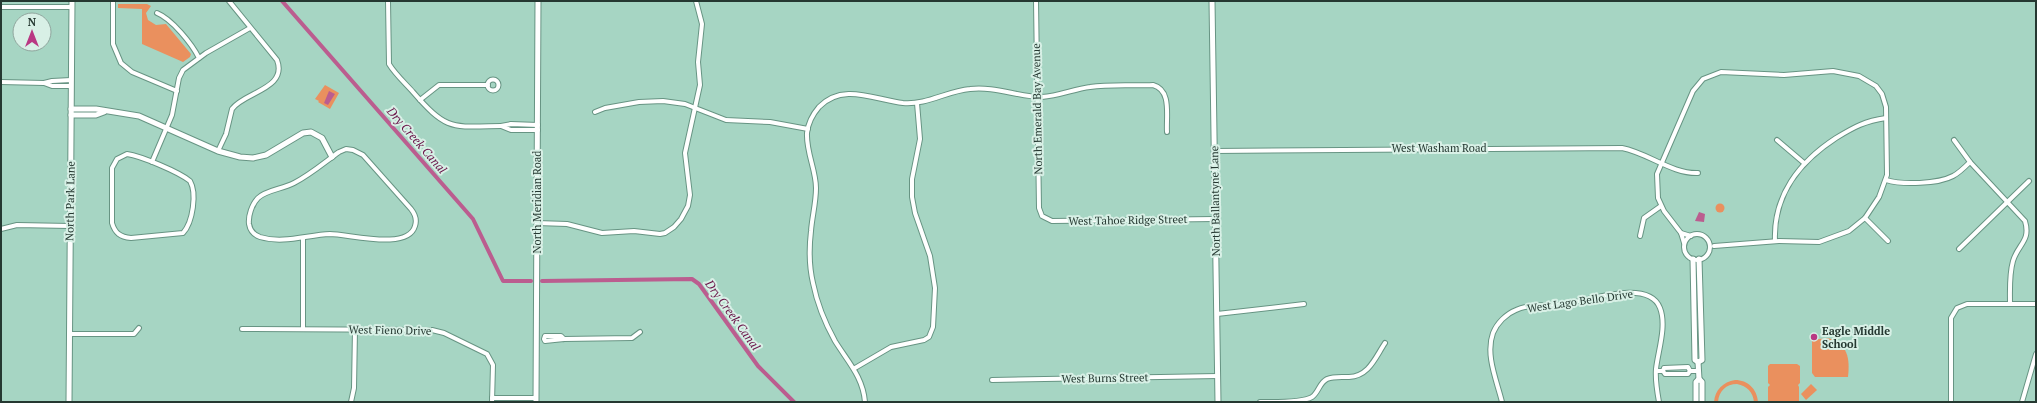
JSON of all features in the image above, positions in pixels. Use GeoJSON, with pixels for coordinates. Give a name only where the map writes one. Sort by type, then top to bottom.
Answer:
{"type":"FeatureCollection","features":[{"type":"Feature","properties":{"kind":"street","name":"North Park Lane"},"geometry":{"type":"LineString","coordinates":[[69,402],[72,1]]}},
{"type":"Feature","properties":{"kind":"street"},"geometry":{"type":"LineString","coordinates":[[113,1],[113,44],[121,63],[132,72],[177,91]]}},
{"type":"Feature","properties":{"kind":"street"},"geometry":{"type":"LineString","coordinates":[[218,151],[226,134],[230,112],[234,106],[272,83],[277,78],[279,68],[277,60],[229,1]]}},
{"type":"Feature","properties":{"kind":"street"},"geometry":{"type":"LineString","coordinates":[[388,1],[389,64],[436,118],[448,124],[460,127],[501,126],[511,130],[538,127]]}},
{"type":"Feature","properties":{"kind":"street","name":"North Meridian Road"},"geometry":{"type":"LineString","coordinates":[[536,400],[538,1]]}},
{"type":"Feature","properties":{"kind":"street"},"geometry":{"type":"LineString","coordinates":[[537,223],[567,224],[602,233],[634,231],[660,234],[665,233],[674,227],[684,215],[689,200],[690,185],[685,153],[700,85],[698,62],[702,24],[696,1]]}},
{"type":"Feature","properties":{"kind":"street","name":"North Emerald Bay Avenue"},"geometry":{"type":"LineString","coordinates":[[1036,1],[1039,208],[1042,216]]}},
{"type":"Feature","properties":{"kind":"street","name":"North Ballantyne Lane"},"geometry":{"type":"LineString","coordinates":[[1212,1],[1218,402]]}},
{"type":"Feature","properties":{"kind":"street"},"geometry":{"type":"LineString","coordinates":[[1,6],[72,7]]}},
{"type":"Feature","properties":{"kind":"street"},"geometry":{"type":"LineString","coordinates":[[157,13],[166,16],[196,50],[199,58]]}},
{"type":"Feature","properties":{"kind":"street"},"geometry":{"type":"LineString","coordinates":[[152,162],[172,115],[183,70],[199,58],[250,28]]}},
{"type":"Feature","properties":{"kind":"street"},"geometry":{"type":"LineString","coordinates":[[1833,71],[1859,76],[1872,82],[1882,94],[1886,107],[1886,118],[1888,162],[1886,180],[1877,202],[1865,218],[1849,231],[1819,242],[1775,241],[1714,246],[1705,256],[1699,259],[1693,259],[1686,254],[1682,233],[1661,206],[1658,198],[1656,182],[1661,162],[1693,91],[1703,79],[1721,72],[1784,75],[1833,71]]}},
{"type":"Feature","properties":{"kind":"street"},"geometry":{"type":"LineString","coordinates":[[1,82],[44,83],[52,86],[71,83]]}},
{"type":"Feature","properties":{"kind":"street"},"geometry":{"type":"LineString","coordinates":[[420,100],[439,85],[488,85]]}},
{"type":"Feature","properties":{"kind":"street"},"geometry":{"type":"LineString","coordinates":[[865,402],[862,383],[827,326],[813,282],[810,241],[816,189],[808,143],[808,129],[812,117],[819,107],[841,94],[856,93],[901,103],[917,103],[958,91],[980,88],[1037,96],[1057,95],[1091,86],[1159,87],[1166,95],[1166,132]]}},
{"type":"Feature","properties":{"kind":"street"},"geometry":{"type":"LineString","coordinates":[[595,112],[605,108],[650,101],[674,102],[696,108],[726,120],[770,122],[808,129]]}},
{"type":"Feature","properties":{"kind":"street"},"geometry":{"type":"LineString","coordinates":[[854,368],[891,347],[924,340],[932,332],[935,297],[934,272],[915,213],[911,191],[912,174],[920,139],[917,103]]}},
{"type":"Feature","properties":{"kind":"street"},"geometry":{"type":"LineString","coordinates":[[71,112],[96,115],[104,112],[120,112],[139,116],[218,151],[240,157],[260,156],[274,152],[303,133],[310,132],[322,138],[332,157]]}},
{"type":"Feature","properties":{"kind":"street"},"geometry":{"type":"LineString","coordinates":[[1775,241],[1774,226],[1780,204],[1789,184],[1804,163],[1820,148],[1855,126],[1871,120],[1886,118]]}},
{"type":"Feature","properties":{"kind":"street"},"geometry":{"type":"LineString","coordinates":[[1778,140],[1804,163]]}},
{"type":"Feature","properties":{"kind":"street"},"geometry":{"type":"LineString","coordinates":[[1954,140],[1970,162],[2025,221],[2027,229],[2026,237],[2013,259],[2010,304]]}},
{"type":"Feature","properties":{"kind":"street","name":"West Washam Road"},"geometry":{"type":"LineString","coordinates":[[1214,151],[1619,148],[1634,150],[1686,172],[1698,173]]}},
{"type":"Feature","properties":{"kind":"street"},"geometry":{"type":"LineString","coordinates":[[346,149],[358,152],[411,209],[416,218],[412,232],[401,239],[367,239],[329,234],[303,238],[266,238],[258,237],[252,232],[249,224],[256,199],[262,195],[296,182],[332,157],[346,149]]}},
{"type":"Feature","properties":{"kind":"street"},"geometry":{"type":"LineString","coordinates":[[128,154],[135,155],[152,162],[186,178],[192,185],[194,190],[189,224],[183,233],[177,235],[131,238],[124,237],[117,233],[112,223],[112,168],[117,159],[128,154]]}},
{"type":"Feature","properties":{"kind":"street"},"geometry":{"type":"LineString","coordinates":[[1886,180],[1896,183],[1938,182],[1954,176],[1970,162]]}},
{"type":"Feature","properties":{"kind":"street"},"geometry":{"type":"LineString","coordinates":[[1959,249],[2007,200],[2029,181]]}},
{"type":"Feature","properties":{"kind":"street"},"geometry":{"type":"LineString","coordinates":[[1640,236],[1644,218],[1649,213],[1661,206]]}},
{"type":"Feature","properties":{"kind":"street","name":"West Tahoe Ridge Street"},"geometry":{"type":"LineString","coordinates":[[1042,216],[1052,221],[1215,219]]}},
{"type":"Feature","properties":{"kind":"street"},"geometry":{"type":"LineString","coordinates":[[1865,218],[1888,240]]}},
{"type":"Feature","properties":{"kind":"street"},"geometry":{"type":"LineString","coordinates":[[1,229],[17,225],[70,226]]}},
{"type":"Feature","properties":{"kind":"street"},"geometry":{"type":"LineString","coordinates":[[1682,233],[1690,236],[1701,235],[1714,246]]}},
{"type":"Feature","properties":{"kind":"street"},"geometry":{"type":"LineString","coordinates":[[1684,244],[1690,236]]}},
{"type":"Feature","properties":{"kind":"street"},"geometry":{"type":"LineString","coordinates":[[303,238],[303,329]]}},
{"type":"Feature","properties":{"kind":"street"},"geometry":{"type":"LineString","coordinates":[[1708,242],[1709,250]]}},
{"type":"Feature","properties":{"kind":"street"},"geometry":{"type":"LineString","coordinates":[[1693,259],[1695,360],[1698,362],[1699,379],[1702,382],[1702,402]]}},
{"type":"Feature","properties":{"kind":"street"},"geometry":{"type":"LineString","coordinates":[[1698,362],[1702,360],[1699,259]]}},
{"type":"Feature","properties":{"kind":"street","name":"West Lago Bello Drive"},"geometry":{"type":"LineString","coordinates":[[1502,402],[1494,375],[1491,343],[1493,333],[1505,317],[1517,310],[1531,306],[1564,304],[1613,294],[1638,293],[1655,299],[1660,308],[1662,319],[1656,371]]}},
{"type":"Feature","properties":{"kind":"street"},"geometry":{"type":"LineString","coordinates":[[1217,314],[1304,304]]}},
{"type":"Feature","properties":{"kind":"street"},"geometry":{"type":"LineString","coordinates":[[1951,402],[1951,318],[1956,308],[1967,304],[2036,304]]}},
{"type":"Feature","properties":{"kind":"street"},"geometry":{"type":"LineString","coordinates":[[69,334],[134,334],[139,328]]}},
{"type":"Feature","properties":{"kind":"street","name":"West Fieno Drive"},"geometry":{"type":"LineString","coordinates":[[242,329],[436,331],[483,351],[492,360],[492,400]]}},
{"type":"Feature","properties":{"kind":"street"},"geometry":{"type":"LineString","coordinates":[[351,402],[354,388],[355,329]]}},
{"type":"Feature","properties":{"kind":"street"},"geometry":{"type":"LineString","coordinates":[[536,339],[544,339],[545,336],[561,336],[564,339],[632,338],[640,332]]}},
{"type":"Feature","properties":{"kind":"street"},"geometry":{"type":"LineString","coordinates":[[1260,402],[1302,401],[1311,398],[1320,385],[1328,378],[1355,376],[1364,372],[1372,364],[1385,343]]}},
{"type":"Feature","properties":{"kind":"street"},"geometry":{"type":"LineString","coordinates":[[2022,402],[2036,354]]}},
{"type":"Feature","properties":{"kind":"street"},"geometry":{"type":"LineString","coordinates":[[1659,402],[1656,371],[1663,371],[1664,374],[1688,374],[1690,371],[1698,371]]}},
{"type":"Feature","properties":{"kind":"street","name":"West Burns Street"},"geometry":{"type":"LineString","coordinates":[[992,380],[1218,376]]}},
{"type":"Feature","properties":{"kind":"street"},"geometry":{"type":"LineString","coordinates":[[1696,402],[1696,382],[1699,379]]}},
{"type":"Feature","properties":{"kind":"street"},"geometry":{"type":"LineString","coordinates":[[492,400],[536,400]]}},
{"type":"Feature","properties":{"kind":"shaded area"},"geometry":{"type":"Polygon","coordinates":[[[118,4],[147,4],[151,6],[146,13],[148,20],[156,25],[166,24],[191,54],[190,57],[183,62],[142,44],[142,9],[118,8],[118,4]]]}},
{"type":"Feature","properties":{"kind":"shaded area"},"geometry":{"type":"Polygon","coordinates":[[[325,85],[339,93],[330,109],[315,99],[325,85]]]}},
{"type":"Feature","properties":{"kind":"shaded area"},"geometry":{"type":"Polygon","coordinates":[[[329,91],[335,94],[328,105],[324,103],[329,91]]]}},
{"type":"Feature","properties":{"kind":"shaded area"},"geometry":{"type":"Polygon","coordinates":[[[1720,203],[1725,208],[1720,213],[1715,208],[1720,203]]]}},
{"type":"Feature","properties":{"kind":"shaded area"},"geometry":{"type":"Polygon","coordinates":[[[1699,212],[1705,214],[1704,222],[1695,221],[1699,212]]]}},
{"type":"Feature","properties":{"kind":"shaded area"},"geometry":{"type":"Polygon","coordinates":[[[1828,338],[1840,344],[1844,348],[1849,364],[1848,377],[1815,377],[1812,373],[1812,340],[1828,338]]]}},
{"type":"Feature","properties":{"kind":"shaded area"},"geometry":{"type":"Polygon","coordinates":[[[1770,364],[1797,364],[1800,366],[1800,383],[1798,385],[1799,402],[1768,402],[1768,387],[1770,385],[1768,383],[1768,366],[1770,364]]]}},
{"type":"Feature","properties":{"kind":"shaded area"},"geometry":{"type":"Polygon","coordinates":[[[1735,380],[1740,380],[1751,386],[1756,393],[1758,402],[1754,402],[1751,392],[1747,388],[1733,384],[1726,387],[1722,391],[1718,402],[1714,402],[1720,387],[1735,380]]]}},
{"type":"Feature","properties":{"kind":"shaded area"},"geometry":{"type":"Polygon","coordinates":[[[1811,384],[1817,390],[1806,400],[1801,394],[1811,384]]]}},
{"type":"Feature","properties":{"kind":"waterway","name":"Dry Creek Canal"},"geometry":{"type":"LineString","coordinates":[[282,1],[473,219],[503,281],[531,281]]}},
{"type":"Feature","properties":{"kind":"waterway","name":"Dry Creek Canal"},"geometry":{"type":"LineString","coordinates":[[542,281],[692,279],[699,284],[758,366],[794,402]]}},
{"type":"Feature","properties":{"kind":"place","name":"Eagle Middle School"},"geometry":{"type":"Point","coordinates":[1814,337]}}]}
